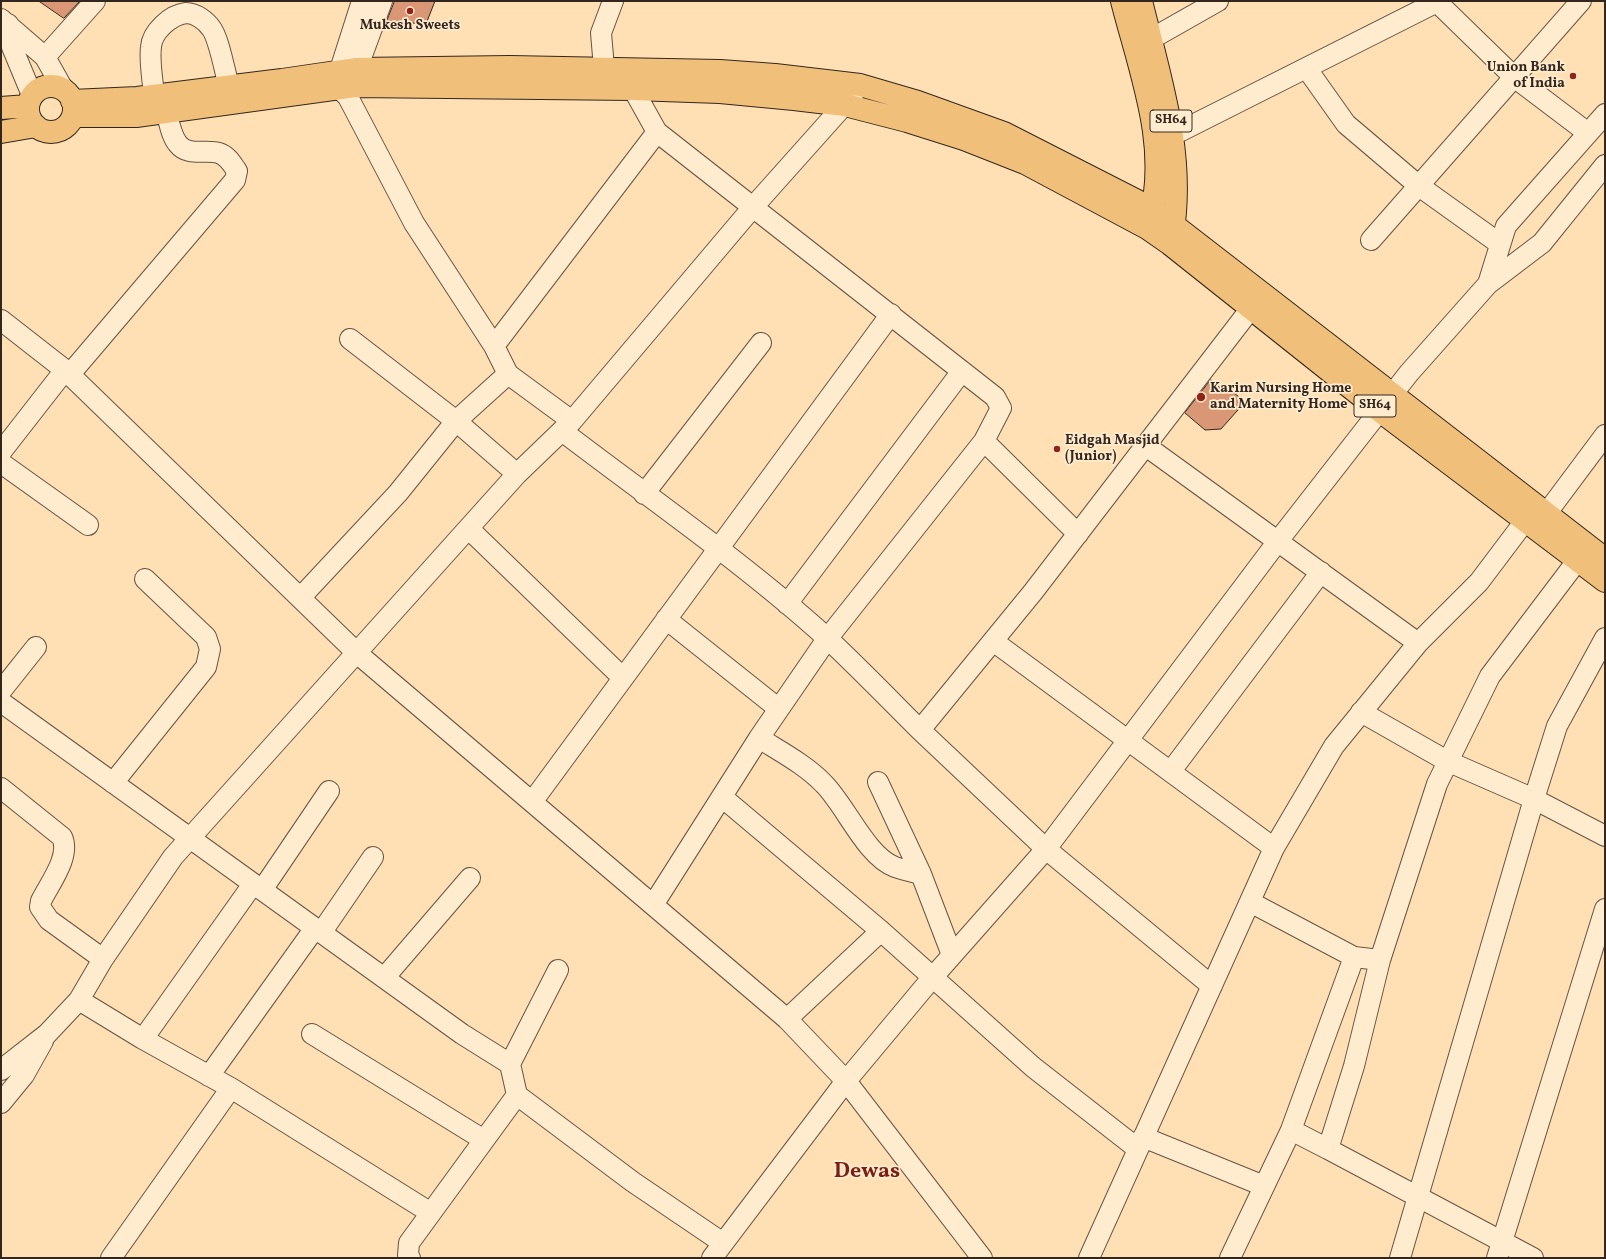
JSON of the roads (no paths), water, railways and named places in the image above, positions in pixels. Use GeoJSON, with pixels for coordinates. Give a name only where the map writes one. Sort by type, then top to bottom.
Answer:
{"type":"FeatureCollection","features":[{"type":"Feature","properties":{"kind":"main road","name":"SH64"},"geometry":{"type":"LineString","coordinates":[[1122,1],[1154,125],[1157,180],[1150,219],[1172,234],[1386,403],[1525,522],[1605,581]]}},
{"type":"Feature","properties":{"kind":"main road","name":"SH64"},"geometry":{"type":"LineString","coordinates":[[1141,1],[1162,81],[1173,135],[1176,189],[1172,234]]}},
{"type":"Feature","properties":{"kind":"main road"},"geometry":{"type":"LineString","coordinates":[[160,104],[510,66],[720,71],[775,74],[860,86],[918,102],[1004,133],[1150,219]]}},
{"type":"Feature","properties":{"kind":"main road"},"geometry":{"type":"LineString","coordinates":[[70,102],[70,123],[63,129],[55,132],[46,132],[36,126],[29,117],[30,101],[40,88],[52,85],[70,102],[112,117],[229,86],[348,83],[720,92],[845,105],[935,130],[1025,163],[1150,219]]}},
{"type":"Feature","properties":{"kind":"main road"},"geometry":{"type":"LineString","coordinates":[[1,108],[30,101]]}},
{"type":"Feature","properties":{"kind":"main road"},"geometry":{"type":"LineString","coordinates":[[1,132],[36,126]]}},
{"type":"Feature","properties":{"kind":"main road","name":"SH64"},"geometry":{"type":"LineString","coordinates":[[1172,234],[1252,308],[1546,514],[1605,559]]}},
{"type":"Feature","properties":{"kind":"street"},"geometry":{"type":"LineString","coordinates":[[45,57],[95,1]]}},
{"type":"Feature","properties":{"kind":"street"},"geometry":{"type":"LineString","coordinates":[[362,1],[348,83],[414,223],[494,346],[508,374],[644,494],[718,548],[827,638],[920,730],[1046,849],[1212,986]]}},
{"type":"Feature","properties":{"kind":"street"},"geometry":{"type":"LineString","coordinates":[[348,83],[382,1]]}},
{"type":"Feature","properties":{"kind":"street"},"geometry":{"type":"LineString","coordinates":[[604,68],[601,33],[614,1]]}},
{"type":"Feature","properties":{"kind":"street"},"geometry":{"type":"LineString","coordinates":[[1151,39],[1218,1]]}},
{"type":"Feature","properties":{"kind":"street"},"geometry":{"type":"LineString","coordinates":[[1371,240],[1581,1]]}},
{"type":"Feature","properties":{"kind":"street"},"geometry":{"type":"LineString","coordinates":[[1173,135],[1438,2],[1514,77],[1588,133]]}},
{"type":"Feature","properties":{"kind":"street"},"geometry":{"type":"LineString","coordinates":[[1,452],[68,372],[235,180],[237,171],[229,159],[219,153],[186,150],[178,146],[175,140],[160,104],[150,46],[164,24],[175,16],[187,13],[202,19],[212,30],[229,86]]}},
{"type":"Feature","properties":{"kind":"street"},"geometry":{"type":"LineString","coordinates":[[4,22],[45,57],[70,102]]}},
{"type":"Feature","properties":{"kind":"street"},"geometry":{"type":"LineString","coordinates":[[4,22],[30,101]]}},
{"type":"Feature","properties":{"kind":"street"},"geometry":{"type":"LineString","coordinates":[[1307,68],[1346,124],[1419,186],[1500,244]]}},
{"type":"Feature","properties":{"kind":"street"},"geometry":{"type":"LineString","coordinates":[[1,1070],[47,1034],[79,1000],[103,959],[173,858],[358,654],[517,474],[567,426],[753,207],[845,105],[860,86]]}},
{"type":"Feature","properties":{"kind":"street"},"geometry":{"type":"LineString","coordinates":[[633,89],[657,132],[995,397],[1000,408],[984,441],[827,638],[759,738],[653,905]]}},
{"type":"Feature","properties":{"kind":"street"},"geometry":{"type":"LineString","coordinates":[[1488,284],[1506,226],[1605,114]]}},
{"type":"Feature","properties":{"kind":"street"},"geometry":{"type":"LineString","coordinates":[[494,346],[657,132]]}},
{"type":"Feature","properties":{"kind":"street"},"geometry":{"type":"LineString","coordinates":[[558,970],[510,1064],[517,1095],[633,1182],[717,1250],[846,1081],[932,978],[1046,849],[1278,541],[1409,373],[1488,284],[1542,243],[1605,165]]}},
{"type":"Feature","properties":{"kind":"street"},"geometry":{"type":"LineString","coordinates":[[920,730],[1078,534],[1252,308]]}},
{"type":"Feature","properties":{"kind":"street"},"geometry":{"type":"LineString","coordinates":[[532,802],[891,314]]}},
{"type":"Feature","properties":{"kind":"street"},"geometry":{"type":"LineString","coordinates":[[1,320],[68,372],[358,654],[787,1019],[846,1081],[982,1258]]}},
{"type":"Feature","properties":{"kind":"street"},"geometry":{"type":"LineString","coordinates":[[350,339],[456,421],[517,474]]}},
{"type":"Feature","properties":{"kind":"street"},"geometry":{"type":"LineString","coordinates":[[644,494],[761,343]]}},
{"type":"Feature","properties":{"kind":"street"},"geometry":{"type":"LineString","coordinates":[[787,604],[962,371]]}},
{"type":"Feature","properties":{"kind":"street"},"geometry":{"type":"LineString","coordinates":[[300,598],[398,493],[456,421],[508,374]]}},
{"type":"Feature","properties":{"kind":"street"},"geometry":{"type":"LineString","coordinates":[[1546,514],[1605,435]]}},
{"type":"Feature","properties":{"kind":"street"},"geometry":{"type":"LineString","coordinates":[[984,441],[1078,534]]}},
{"type":"Feature","properties":{"kind":"street"},"geometry":{"type":"LineString","coordinates":[[1146,446],[1418,643]]}},
{"type":"Feature","properties":{"kind":"street"},"geometry":{"type":"LineString","coordinates":[[1,463],[88,525]]}},
{"type":"Feature","properties":{"kind":"street"},"geometry":{"type":"LineString","coordinates":[[1090,1258],[1140,1143],[1274,848],[1334,746],[1418,643],[1480,582],[1525,522]]}},
{"type":"Feature","properties":{"kind":"street"},"geometry":{"type":"LineString","coordinates":[[469,528],[623,678]]}},
{"type":"Feature","properties":{"kind":"street"},"geometry":{"type":"LineString","coordinates":[[1328,1149],[1354,1066],[1380,960],[1435,791],[1447,761],[1490,676],[1577,561]]}},
{"type":"Feature","properties":{"kind":"street"},"geometry":{"type":"LineString","coordinates":[[1171,771],[1321,572]]}},
{"type":"Feature","properties":{"kind":"street"},"geometry":{"type":"LineString","coordinates":[[113,783],[206,667],[210,650],[206,637],[145,579]]}},
{"type":"Feature","properties":{"kind":"street"},"geometry":{"type":"LineString","coordinates":[[666,619],[779,709]]}},
{"type":"Feature","properties":{"kind":"street"},"geometry":{"type":"LineString","coordinates":[[1400,1258],[1557,726],[1605,638]]}},
{"type":"Feature","properties":{"kind":"street"},"geometry":{"type":"LineString","coordinates":[[993,641],[1274,848]]}},
{"type":"Feature","properties":{"kind":"street"},"geometry":{"type":"LineString","coordinates":[[1,691],[36,647]]}},
{"type":"Feature","properties":{"kind":"street"},"geometry":{"type":"LineString","coordinates":[[1,702],[462,1034],[510,1064]]}},
{"type":"Feature","properties":{"kind":"street"},"geometry":{"type":"LineString","coordinates":[[1361,712],[1447,761],[1534,800],[1605,836]]}},
{"type":"Feature","properties":{"kind":"street"},"geometry":{"type":"LineString","coordinates":[[759,738],[804,767],[825,784],[867,844],[881,858],[894,867],[921,874]]}},
{"type":"Feature","properties":{"kind":"street"},"geometry":{"type":"LineString","coordinates":[[878,782],[921,874],[952,955]]}},
{"type":"Feature","properties":{"kind":"street"},"geometry":{"type":"LineString","coordinates":[[1,788],[62,836],[65,843],[62,861],[41,901],[40,907],[49,920],[103,959]]}},
{"type":"Feature","properties":{"kind":"street"},"geometry":{"type":"LineString","coordinates":[[143,1039],[329,791]]}},
{"type":"Feature","properties":{"kind":"street"},"geometry":{"type":"LineString","coordinates":[[722,797],[881,931],[1033,1067],[1140,1143],[1264,1186]]}},
{"type":"Feature","properties":{"kind":"street"},"geometry":{"type":"LineString","coordinates":[[210,1076],[373,857]]}},
{"type":"Feature","properties":{"kind":"street"},"geometry":{"type":"LineString","coordinates":[[384,978],[470,878]]}},
{"type":"Feature","properties":{"kind":"street"},"geometry":{"type":"LineString","coordinates":[[1250,902],[1354,957],[1380,960]]}},
{"type":"Feature","properties":{"kind":"street"},"geometry":{"type":"LineString","coordinates":[[1500,1250],[1605,909]]}},
{"type":"Feature","properties":{"kind":"street"},"geometry":{"type":"LineString","coordinates":[[787,1019],[881,931]]}},
{"type":"Feature","properties":{"kind":"street"},"geometry":{"type":"LineString","coordinates":[[1230,1258],[1292,1130],[1354,957]]}},
{"type":"Feature","properties":{"kind":"street"},"geometry":{"type":"LineString","coordinates":[[79,1000],[143,1039],[231,1088],[431,1213]]}},
{"type":"Feature","properties":{"kind":"street"},"geometry":{"type":"LineString","coordinates":[[1,1103],[24,1075],[47,1034]]}},
{"type":"Feature","properties":{"kind":"street"},"geometry":{"type":"LineString","coordinates":[[312,1034],[484,1140]]}},
{"type":"Feature","properties":{"kind":"street"},"geometry":{"type":"LineString","coordinates":[[111,1258],[231,1088]]}},
{"type":"Feature","properties":{"kind":"street"},"geometry":{"type":"LineString","coordinates":[[410,1258],[408,1255],[409,1243],[517,1095]]}},
{"type":"Feature","properties":{"kind":"street"},"geometry":{"type":"LineString","coordinates":[[1292,1130],[1418,1196],[1500,1250],[1533,1258]]}},
{"type":"Feature","properties":{"kind":"place","name":"Mukesh Sweets"},"geometry":{"type":"Point","coordinates":[410,11]}},
{"type":"Feature","properties":{"kind":"place","name":"Union Bank of India"},"geometry":{"type":"Point","coordinates":[1573,76]}},
{"type":"Feature","properties":{"kind":"place","name":"Karim Nursing Home and Maternity Home"},"geometry":{"type":"Point","coordinates":[1201,397]}},
{"type":"Feature","properties":{"kind":"place","name":"Eidgah Masjid (Junior)"},"geometry":{"type":"Point","coordinates":[1057,449]}},
{"type":"Feature","properties":{"kind":"district","name":"Dewas"},"geometry":{"type":"Point","coordinates":[867,1173]}}]}
